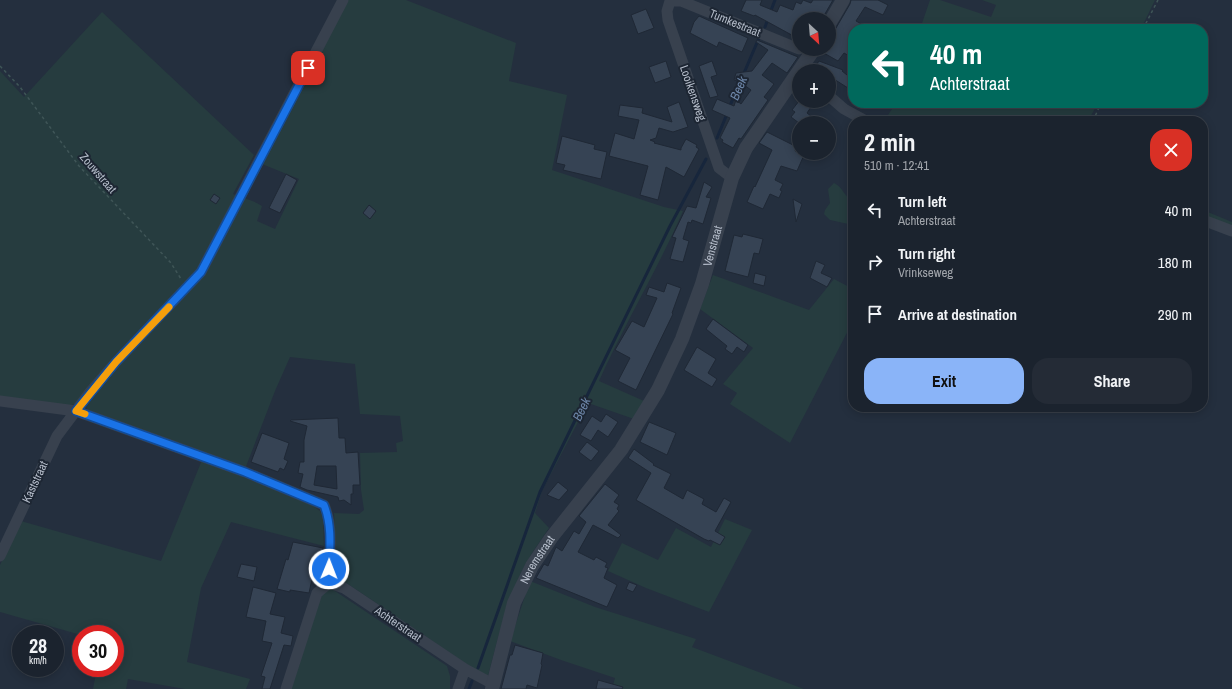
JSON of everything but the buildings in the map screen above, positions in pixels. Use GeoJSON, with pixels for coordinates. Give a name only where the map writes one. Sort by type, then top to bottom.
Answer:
{"type":"FeatureCollection","features":[{"type":"Feature","properties":{"kind":"street","name":"Kaststraat"},"geometry":{"type":"LineString","coordinates":[[0,556],[57,436],[116,362],[201,272],[343,0]]}},
{"type":"Feature","properties":{"kind":"street"},"geometry":{"type":"LineString","coordinates":[[836,12],[843,0]]}},
{"type":"Feature","properties":{"kind":"street","name":"Tumkestraat"},"geometry":{"type":"LineString","coordinates":[[670,2],[681,1],[792,45]]}},
{"type":"Feature","properties":{"kind":"street","name":"Looikensweg"},"geometry":{"type":"LineString","coordinates":[[670,2],[667,11],[668,20],[718,168],[732,178]]}},
{"type":"Feature","properties":{"kind":"street","name":"Venstraat"},"geometry":{"type":"LineString","coordinates":[[620,450],[658,390],[682,340],[702,284],[732,178],[746,148],[792,81]]}},
{"type":"Feature","properties":{"kind":"street"},"geometry":{"type":"LineString","coordinates":[[836,102],[844,109],[857,116]]}},
{"type":"Feature","properties":{"kind":"street"},"geometry":{"type":"LineString","coordinates":[[1208,222],[1232,232]]}},
{"type":"Feature","properties":{"kind":"street"},"geometry":{"type":"LineString","coordinates":[[0,401],[76,411],[245,472],[324,505],[328,516],[330,541],[329,583],[317,593],[286,689]]}},
{"type":"Feature","properties":{"kind":"street","name":"Neremstraat"},"geometry":{"type":"LineString","coordinates":[[492,687],[514,603],[532,566],[551,538],[620,450]]}},
{"type":"Feature","properties":{"kind":"street","name":"Achterstraat"},"geometry":{"type":"LineString","coordinates":[[329,583],[344,588],[492,687]]}},
{"type":"Feature","properties":{"kind":"street"},"geometry":{"type":"LineString","coordinates":[[458,689],[465,669]]}},
{"type":"Feature","properties":{"kind":"path"},"geometry":{"type":"LineString","coordinates":[[1146,24],[1158,0]]}},
{"type":"Feature","properties":{"kind":"path","name":"Zouwstraat"},"geometry":{"type":"LineString","coordinates":[[0,66],[20,87],[79,166],[171,263],[186,288]]}},
{"type":"Feature","properties":{"kind":"green space"},"geometry":{"type":"Polygon","coordinates":[[[348,0],[406,0],[516,43],[509,81],[567,95],[552,170],[664,207],[683,211],[599,381],[644,401],[634,419],[588,403],[542,491],[535,513],[549,528],[528,560],[513,591],[488,676],[471,667],[342,580],[337,573],[334,513],[359,514],[364,510],[361,490],[360,453],[397,452],[396,443],[403,441],[400,416],[360,414],[355,364],[290,357],[275,391],[245,469],[88,411],[86,407],[112,374],[75,404],[68,406],[0,397],[0,71],[24,97],[102,12],[254,155],[233,194],[262,206],[257,221],[275,229],[299,179],[262,164],[348,0]]]}},
{"type":"Feature","properties":{"kind":"green space"},"geometry":{"type":"Polygon","coordinates":[[[930,0],[940,0],[991,17],[996,5],[982,0],[1155,0],[1143,24],[922,24],[930,0]]]}},
{"type":"Feature","properties":{"kind":"green space"},"geometry":{"type":"Polygon","coordinates":[[[893,108],[1095,108],[1091,116],[887,116],[893,108]]]}},
{"type":"Feature","properties":{"kind":"green space"},"geometry":{"type":"Polygon","coordinates":[[[834,183],[840,187],[848,197],[848,224],[830,220],[824,214],[830,203],[828,189],[834,183]]]}},
{"type":"Feature","properties":{"kind":"green space"},"geometry":{"type":"Polygon","coordinates":[[[1208,212],[1232,222],[1232,227],[1208,218],[1208,212]]]}},
{"type":"Feature","properties":{"kind":"green space"},"geometry":{"type":"Polygon","coordinates":[[[713,275],[809,310],[834,279],[848,286],[848,331],[790,443],[730,404],[737,393],[723,384],[753,348],[700,309],[713,275]]]}},
{"type":"Feature","properties":{"kind":"green space"},"geometry":{"type":"Polygon","coordinates":[[[202,460],[312,505],[320,511],[323,517],[324,546],[231,522],[201,588],[187,662],[250,679],[246,689],[185,689],[128,679],[126,689],[93,689],[95,677],[124,677],[124,625],[72,625],[72,632],[64,630],[64,625],[46,625],[0,612],[0,565],[21,521],[161,561],[202,460]]]}},
{"type":"Feature","properties":{"kind":"green space"},"geometry":{"type":"Polygon","coordinates":[[[725,519],[752,530],[709,612],[646,588],[608,571],[622,543],[658,560],[676,528],[711,547],[725,519]]]}},
{"type":"Feature","properties":{"kind":"green space"},"geometry":{"type":"Polygon","coordinates":[[[530,581],[595,607],[696,639],[692,647],[804,689],[612,689],[615,678],[510,641],[530,581]]]}},
{"type":"Feature","properties":{"kind":"green space"},"geometry":{"type":"Polygon","coordinates":[[[332,589],[447,666],[450,676],[450,689],[289,689],[322,595],[328,590],[332,589]]]}},
{"type":"Feature","properties":{"kind":"waterway","name":"Beek"},"geometry":{"type":"LineString","coordinates":[[770,13],[775,0]]}},
{"type":"Feature","properties":{"kind":"waterway","name":"Beek"},"geometry":{"type":"LineString","coordinates":[[765,27],[768,19]]}},
{"type":"Feature","properties":{"kind":"waterway","name":"Beek"},"geometry":{"type":"LineString","coordinates":[[729,108],[759,38]]}},
{"type":"Feature","properties":{"kind":"waterway","name":"Beek"},"geometry":{"type":"LineString","coordinates":[[717,138],[727,114]]}},
{"type":"Feature","properties":{"kind":"waterway","name":"Beek"},"geometry":{"type":"LineString","coordinates":[[478,668],[540,492],[670,226],[706,159]]}},
{"type":"Feature","properties":{"kind":"waterway","name":"Beek"},"geometry":{"type":"LineString","coordinates":[[469,689],[472,681]]}},
{"type":"Feature","properties":{"kind":"slow traffic"},"geometry":{"type":"LineString","coordinates":[[85,414],[76,411],[90,392],[116,362],[169,307]]}},
{"type":"Feature","properties":{"kind":"route"},"geometry":{"type":"LineString","coordinates":[[308,68],[201,272],[116,362],[76,411],[245,472],[324,505],[328,516],[330,541],[329,569]]}}]}
